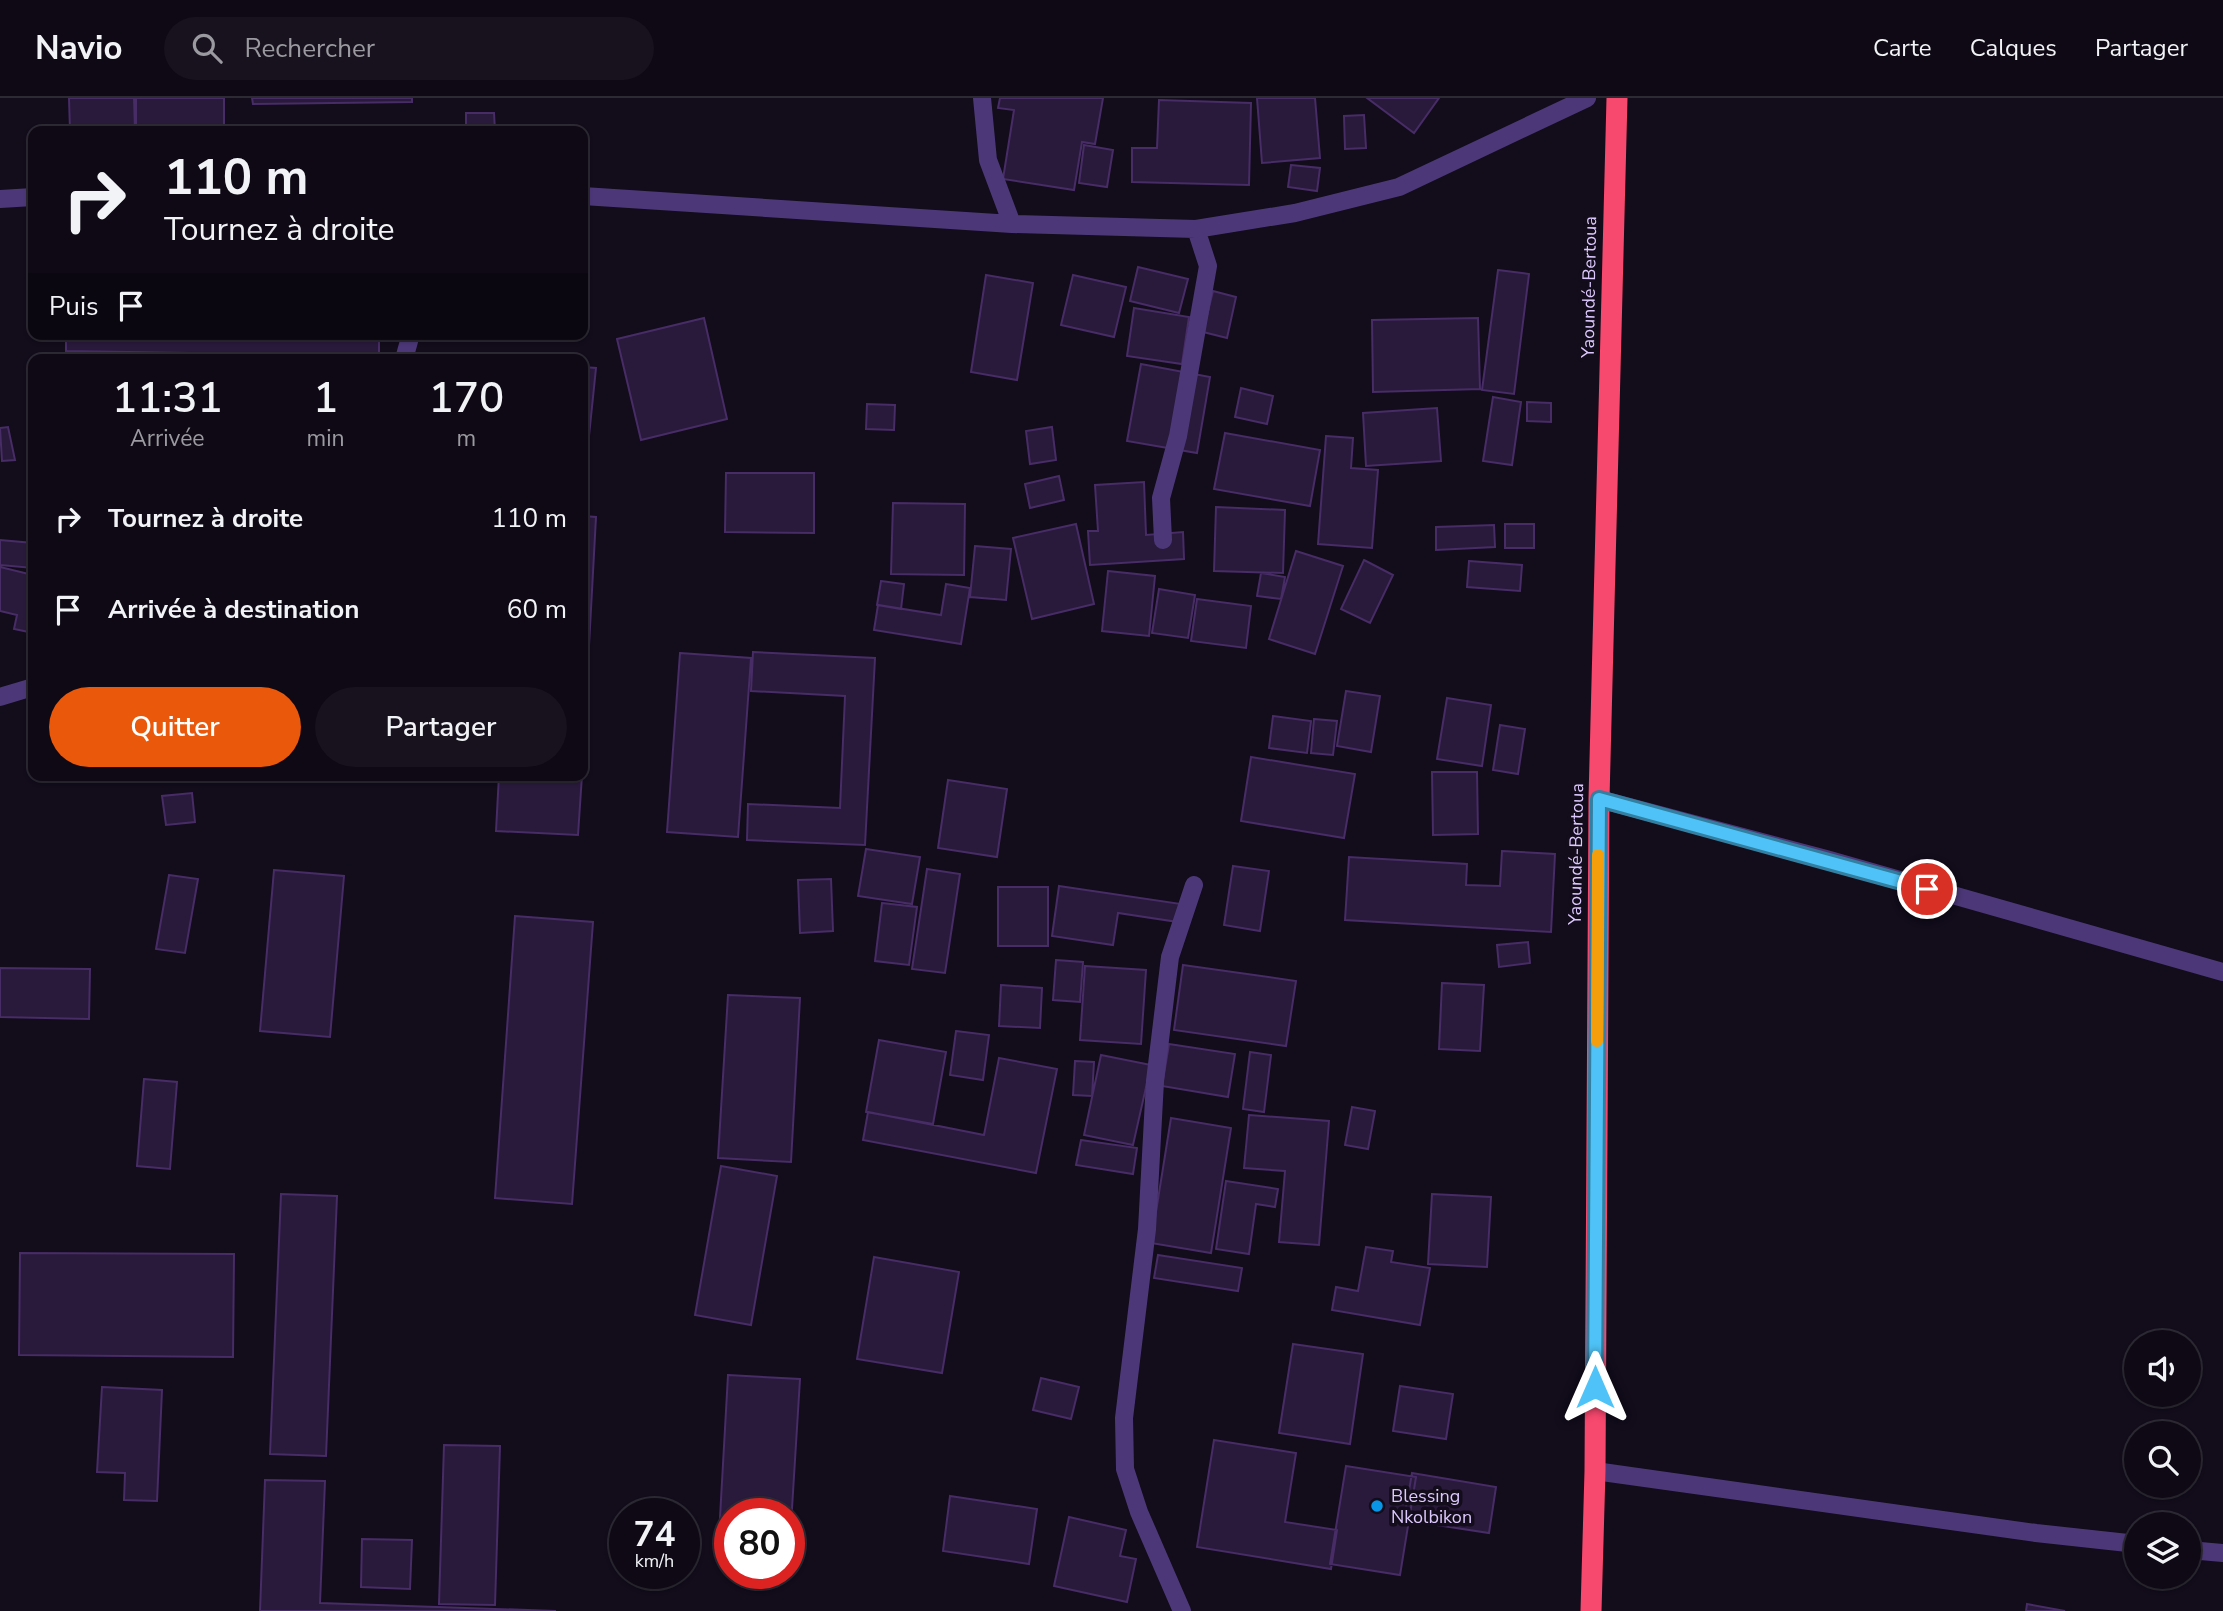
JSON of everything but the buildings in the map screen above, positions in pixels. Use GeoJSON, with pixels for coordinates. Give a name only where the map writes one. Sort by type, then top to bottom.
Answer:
{"type":"FeatureCollection","features":[{"type":"Feature","properties":{"kind":"highway","name":"Yaoundé-Bertoua"},"geometry":{"type":"LineString","coordinates":[[1591,1611],[1595,1471],[1599,799],[1617,98]]}},
{"type":"Feature","properties":{"kind":"street"},"geometry":{"type":"LineString","coordinates":[[982,98],[988,160],[1012,224]]}},
{"type":"Feature","properties":{"kind":"street"},"geometry":{"type":"LineString","coordinates":[[588,196],[1012,224],[1196,229],[1295,213],[1399,187],[1587,98]]}},
{"type":"Feature","properties":{"kind":"street"},"geometry":{"type":"LineString","coordinates":[[0,199],[28,197]]}},
{"type":"Feature","properties":{"kind":"street"},"geometry":{"type":"LineString","coordinates":[[1163,540],[1161,498],[1178,436],[1208,266],[1196,229]]}},
{"type":"Feature","properties":{"kind":"street"},"geometry":{"type":"LineString","coordinates":[[0,697],[28,689]]}},
{"type":"Feature","properties":{"kind":"street"},"geometry":{"type":"LineString","coordinates":[[1599,799],[1826,859],[2223,972]]}},
{"type":"Feature","properties":{"kind":"street"},"geometry":{"type":"LineString","coordinates":[[1182,1611],[1139,1512],[1125,1469],[1124,1418],[1147,1228],[1155,1080],[1170,957],[1194,885]]}},
{"type":"Feature","properties":{"kind":"street"},"geometry":{"type":"LineString","coordinates":[[1595,1471],[2036,1533],[2124,1543]]}},
{"type":"Feature","properties":{"kind":"street"},"geometry":{"type":"LineString","coordinates":[[2201,1551],[2223,1553]]}},
{"type":"Feature","properties":{"kind":"slow traffic"},"geometry":{"type":"LineString","coordinates":[[1597,1041],[1598,855]]}},
{"type":"Feature","properties":{"kind":"place","name":"Blessing Nkolbikon"},"geometry":{"type":"Point","coordinates":[1377,1506]}},
{"type":"Feature","properties":{"kind":"route"},"geometry":{"type":"LineString","coordinates":[[1595,1387],[1599,799],[1826,859],[1927,889]]}}]}
